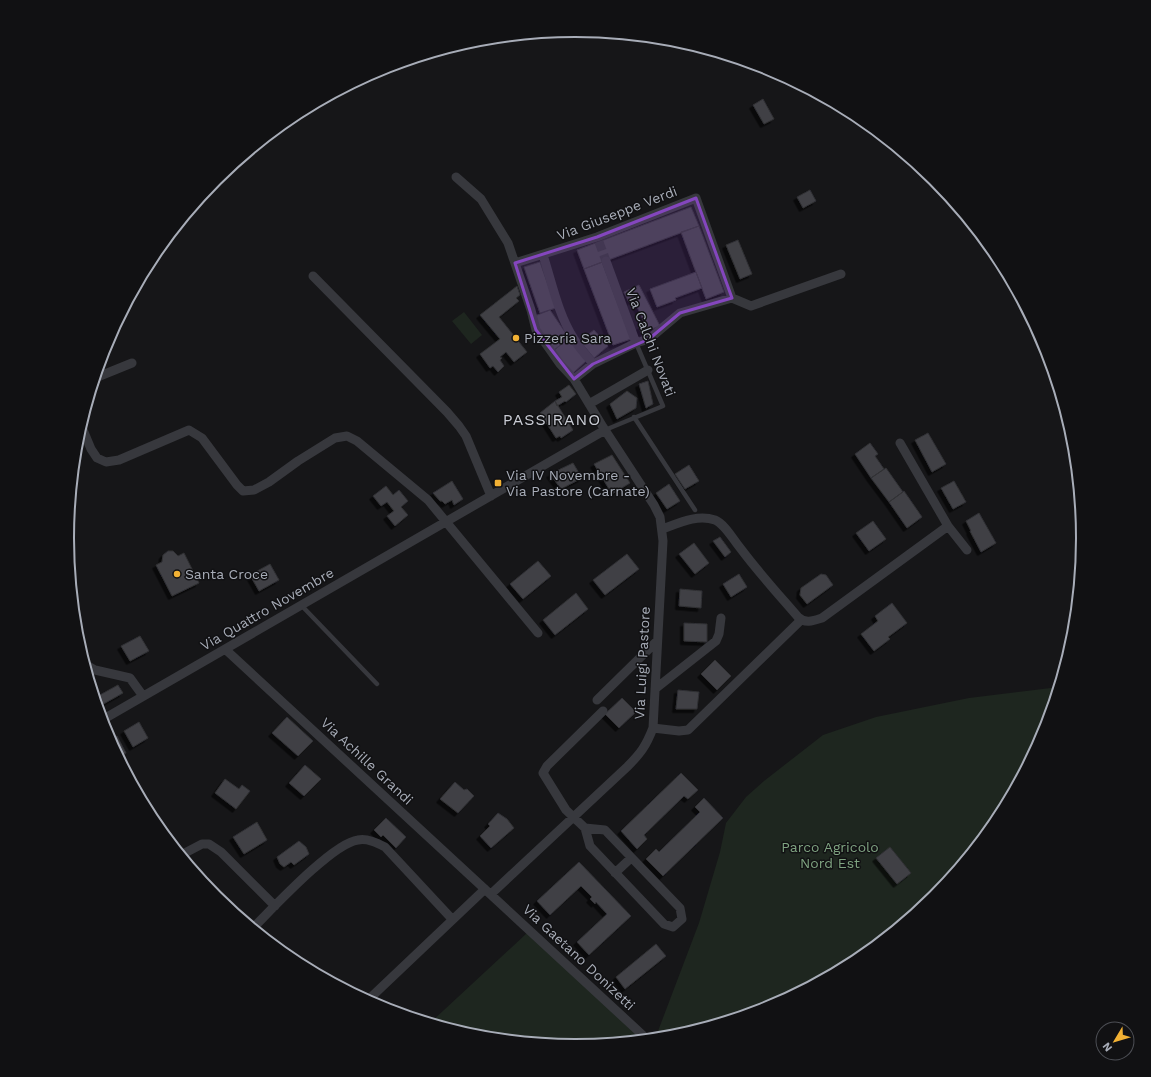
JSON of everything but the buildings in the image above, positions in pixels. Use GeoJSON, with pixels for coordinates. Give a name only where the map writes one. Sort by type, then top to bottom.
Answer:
{"type":"FeatureCollection","features":[{"type":"Feature","properties":{"kind":"street"},"geometry":{"type":"LineString","coordinates":[[456,177],[481,199],[508,243],[531,310],[536,330],[560,364],[574,379],[605,430]]}},
{"type":"Feature","properties":{"kind":"street","name":"Via Giuseppe Verdi"},"geometry":{"type":"LineString","coordinates":[[514,263],[598,239],[696,198],[732,298]]}},
{"type":"Feature","properties":{"kind":"street"},"geometry":{"type":"LineString","coordinates":[[543,255],[565,323],[574,340],[593,364]]}},
{"type":"Feature","properties":{"kind":"street","name":"Via Calchi Novati"},"geometry":{"type":"LineString","coordinates":[[606,261],[636,343]]}},
{"type":"Feature","properties":{"kind":"street"},"geometry":{"type":"LineString","coordinates":[[574,379],[593,364],[636,343],[649,339],[680,313],[732,298],[751,306],[841,274]]}},
{"type":"Feature","properties":{"kind":"street"},"geometry":{"type":"LineString","coordinates":[[313,276],[442,406],[459,426],[466,436],[473,456],[491,496]]}},
{"type":"Feature","properties":{"kind":"street"},"geometry":{"type":"LineString","coordinates":[[102,375],[132,363]]}},
{"type":"Feature","properties":{"kind":"street"},"geometry":{"type":"LineString","coordinates":[[589,404],[648,370]]}},
{"type":"Feature","properties":{"kind":"street"},"geometry":{"type":"LineString","coordinates":[[85,435],[91,449],[97,458],[106,462],[119,460],[189,430],[202,438],[236,485],[243,491],[254,490],[269,482],[298,461],[335,438],[347,436],[357,441],[428,500],[538,633]]}},
{"type":"Feature","properties":{"kind":"street","name":"Via Quattro Novembre"},"geometry":{"type":"LineString","coordinates":[[107,717],[605,430]]}},
{"type":"Feature","properties":{"kind":"street","name":"Via Luigi Pastore"},"geometry":{"type":"LineString","coordinates":[[488,891],[573,817],[638,756],[646,745],[653,728],[663,541],[662,529],[660,517],[654,505],[605,430]]}},
{"type":"Feature","properties":{"kind":"street"},"geometry":{"type":"LineString","coordinates":[[900,442],[948,526],[967,550]]}},
{"type":"Feature","properties":{"kind":"street"},"geometry":{"type":"LineString","coordinates":[[662,529],[689,520],[703,518],[716,520],[730,534],[801,620],[811,621],[822,618],[948,526]]}},
{"type":"Feature","properties":{"kind":"street"},"geometry":{"type":"LineString","coordinates":[[655,689],[716,641],[719,634],[721,618]]}},
{"type":"Feature","properties":{"kind":"street"},"geometry":{"type":"LineString","coordinates":[[653,728],[688,730],[801,620]]}},
{"type":"Feature","properties":{"kind":"street"},"geometry":{"type":"LineString","coordinates":[[597,700],[657,641]]}},
{"type":"Feature","properties":{"kind":"street","name":"Via Achille Grandi"},"geometry":{"type":"LineString","coordinates":[[225,649],[488,891]]}},
{"type":"Feature","properties":{"kind":"street"},"geometry":{"type":"LineString","coordinates":[[91,668],[95,670],[130,678],[143,696]]}},
{"type":"Feature","properties":{"kind":"street"},"geometry":{"type":"LineString","coordinates":[[585,828],[605,830],[680,908],[682,919],[673,927],[664,924],[615,873],[590,846],[585,828],[566,810],[542,773],[547,766],[603,712]]}},
{"type":"Feature","properties":{"kind":"street"},"geometry":{"type":"LineString","coordinates":[[256,925],[329,855],[347,843],[359,839],[385,846],[452,919]]}},
{"type":"Feature","properties":{"kind":"street"},"geometry":{"type":"LineString","coordinates":[[185,853],[202,844],[209,844],[221,852],[275,906]]}},
{"type":"Feature","properties":{"kind":"street"},"geometry":{"type":"LineString","coordinates":[[615,873],[631,858]]}},
{"type":"Feature","properties":{"kind":"street"},"geometry":{"type":"LineString","coordinates":[[372,996],[452,919],[488,891]]}},
{"type":"Feature","properties":{"kind":"street","name":"Via Gaetano Donizetti"},"geometry":{"type":"LineString","coordinates":[[488,891],[643,1036]]}},
{"type":"Feature","properties":{"kind":"lane","name":"Via Calchi Novati"},"geometry":{"type":"LineString","coordinates":[[634,417],[663,406],[636,343]]}},
{"type":"Feature","properties":{"kind":"lane","name":"Via Quattro Novembre"},"geometry":{"type":"LineString","coordinates":[[605,430],[634,417]]}},
{"type":"Feature","properties":{"kind":"lane"},"geometry":{"type":"LineString","coordinates":[[634,417],[695,510]]}},
{"type":"Feature","properties":{"kind":"lane"},"geometry":{"type":"LineString","coordinates":[[301,605],[377,684]]}},
{"type":"Feature","properties":{"kind":"highlighted area"},"geometry":{"type":"Polygon","coordinates":[[[696,198],[732,298],[680,313],[649,339],[593,364],[574,379],[536,330],[515,263],[597,237],[696,198]]]}},
{"type":"Feature","properties":{"kind":"green space"},"geometry":{"type":"Polygon","coordinates":[[[464,312],[482,335],[471,344],[452,321],[464,312]]]}},
{"type":"Feature","properties":{"kind":"green space","name":"Parco Agricolo Nord Est"},"geometry":{"type":"Polygon","coordinates":[[[1054,688],[1039,730],[1010,789],[973,844],[953,869],[906,916],[881,936],[826,973],[767,1002],[737,1013],[705,1023],[657,1033],[699,923],[720,852],[726,823],[746,797],[823,735],[876,717],[969,698],[1054,688]]]}},
{"type":"Feature","properties":{"kind":"green space"},"geometry":{"type":"Polygon","coordinates":[[[527,933],[644,1035],[608,1039],[543,1039],[510,1036],[434,1019],[527,933]]]}},
{"type":"Feature","properties":{"kind":"tunnel"},"geometry":{"type":"LineString","coordinates":[[599,242],[606,261]]}},
{"type":"Feature","properties":{"kind":"place","name":"Pizzeria Sara"},"geometry":{"type":"Point","coordinates":[516,338]}},
{"type":"Feature","properties":{"kind":"place","name":"Via IV Novembre - Via Pastore (Carnate)"},"geometry":{"type":"Point","coordinates":[498,483]}},
{"type":"Feature","properties":{"kind":"place","name":"Santa Croce"},"geometry":{"type":"Point","coordinates":[177,574]}},
{"type":"Feature","properties":{"kind":"district","name":"PASSIRANO"},"geometry":{"type":"Point","coordinates":[552,419]}}]}
